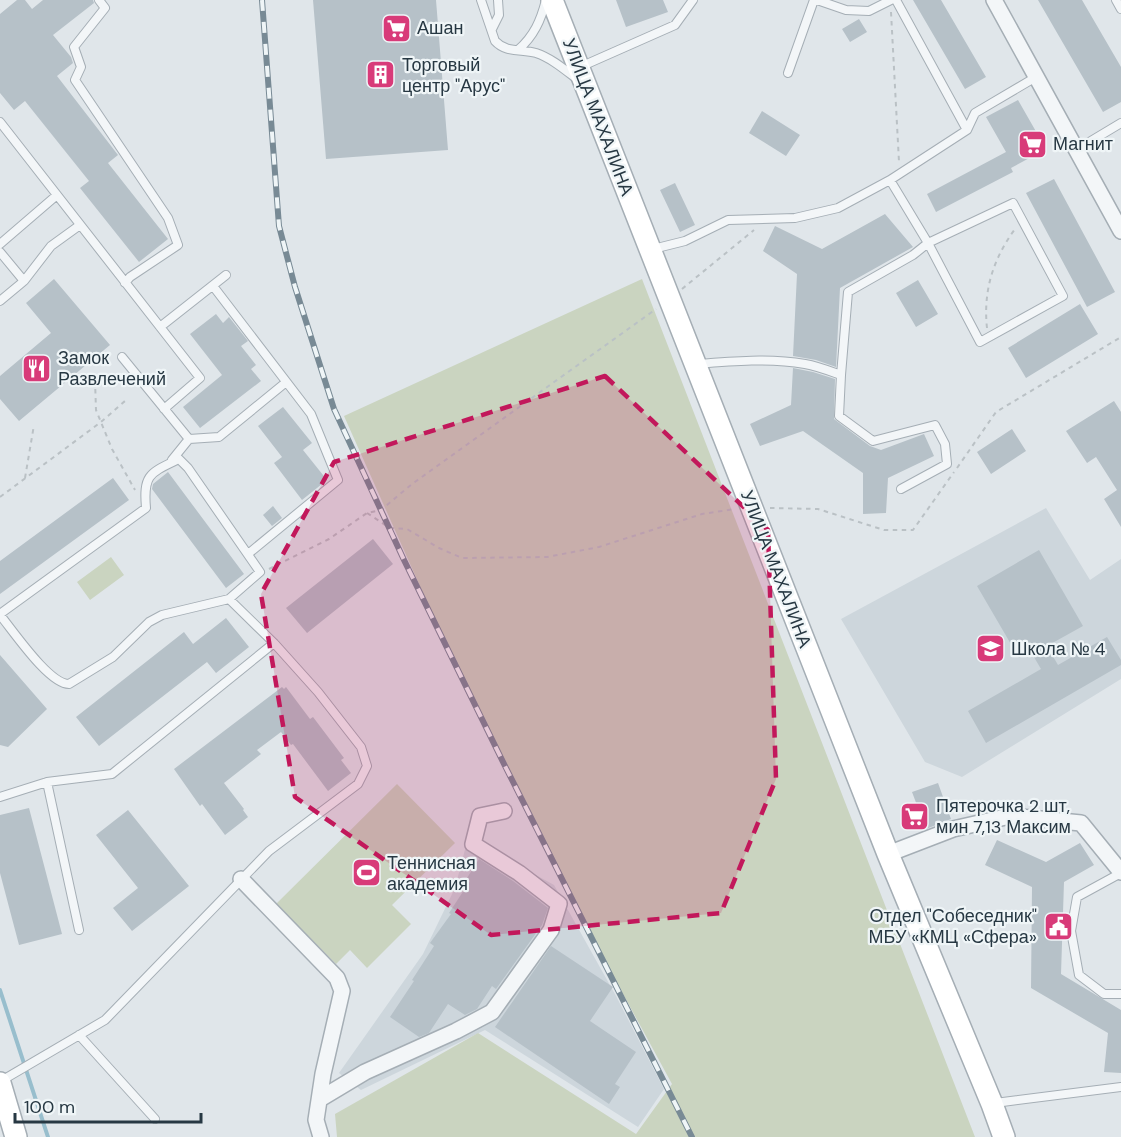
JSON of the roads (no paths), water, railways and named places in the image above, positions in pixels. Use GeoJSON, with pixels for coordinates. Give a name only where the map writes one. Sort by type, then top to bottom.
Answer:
{"type":"FeatureCollection","features":[{"type":"Feature","properties":{"kind":"street","name":"УЛИЦА МАХАЛИНА"},"geometry":{"type":"LineString","coordinates":[[552,0],[888,854],[1004,1137]]}},
{"type":"Feature","properties":{"kind":"street"},"geometry":{"type":"LineString","coordinates":[[994,0],[1121,231]]}},
{"type":"Feature","properties":{"kind":"street"},"geometry":{"type":"LineString","coordinates":[[320,1099],[365,1072],[456,1031],[492,1012],[551,930],[560,904],[519,873],[473,844],[480,816],[504,811]]}},
{"type":"Feature","properties":{"kind":"street"},"geometry":{"type":"LineString","coordinates":[[888,854],[953,829],[1010,816],[1081,823],[1121,872]]}},
{"type":"Feature","properties":{"kind":"street"},"geometry":{"type":"LineString","coordinates":[[241,879],[337,978],[342,991],[323,1074],[316,1120],[321,1137]]}},
{"type":"Feature","properties":{"kind":"street"},"geometry":{"type":"LineString","coordinates":[[0,1082],[16,1137]]}},
{"type":"Feature","properties":{"kind":"lane"},"geometry":{"type":"LineString","coordinates":[[99,0],[105,8],[74,47],[81,68],[75,80],[168,218],[178,245],[125,282]]}},
{"type":"Feature","properties":{"kind":"lane"},"geometry":{"type":"LineString","coordinates":[[481,0],[495,41],[499,45],[510,50],[536,53],[582,76],[675,25],[693,0]]}},
{"type":"Feature","properties":{"kind":"lane"},"geometry":{"type":"LineString","coordinates":[[492,29],[499,15],[498,0]]}},
{"type":"Feature","properties":{"kind":"lane"},"geometry":{"type":"LineString","coordinates":[[518,50],[534,33],[546,0]]}},
{"type":"Feature","properties":{"kind":"lane"},"geometry":{"type":"LineString","coordinates":[[788,73],[816,0],[846,10],[869,11],[891,0]]}},
{"type":"Feature","properties":{"kind":"lane"},"geometry":{"type":"LineString","coordinates":[[897,0],[968,130]]}},
{"type":"Feature","properties":{"kind":"lane"},"geometry":{"type":"LineString","coordinates":[[1116,0],[1121,9]]}},
{"type":"Feature","properties":{"kind":"lane"},"geometry":{"type":"LineString","coordinates":[[651,249],[685,241],[728,220],[795,218],[838,208],[890,180],[968,130],[975,113],[1036,77]]}},
{"type":"Feature","properties":{"kind":"lane"},"geometry":{"type":"LineString","coordinates":[[0,122],[200,378],[164,409]]}},
{"type":"Feature","properties":{"kind":"lane"},"geometry":{"type":"LineString","coordinates":[[1076,150],[1121,123]]}},
{"type":"Feature","properties":{"kind":"lane"},"geometry":{"type":"LineString","coordinates":[[890,180],[928,243],[980,342],[1064,296],[1012,202],[928,243],[913,255],[848,292],[839,416],[873,441],[935,425],[945,444],[947,464],[900,489]]}},
{"type":"Feature","properties":{"kind":"lane"},"geometry":{"type":"LineString","coordinates":[[0,244],[57,195]]}},
{"type":"Feature","properties":{"kind":"lane"},"geometry":{"type":"LineString","coordinates":[[0,301],[24,281],[51,246],[80,225]]}},
{"type":"Feature","properties":{"kind":"lane"},"geometry":{"type":"LineString","coordinates":[[0,252],[24,281]]}},
{"type":"Feature","properties":{"kind":"lane"},"geometry":{"type":"LineString","coordinates":[[160,327],[226,275]]}},
{"type":"Feature","properties":{"kind":"lane"},"geometry":{"type":"LineString","coordinates":[[213,286],[311,414],[338,480],[248,554]]}},
{"type":"Feature","properties":{"kind":"lane"},"geometry":{"type":"LineString","coordinates":[[122,357],[189,439]]}},
{"type":"Feature","properties":{"kind":"lane"},"geometry":{"type":"LineString","coordinates":[[696,364],[729,361],[786,362],[807,364],[842,375]]}},
{"type":"Feature","properties":{"kind":"lane"},"geometry":{"type":"LineString","coordinates":[[169,464],[189,439],[219,437],[285,383]]}},
{"type":"Feature","properties":{"kind":"lane"},"geometry":{"type":"LineString","coordinates":[[179,459],[188,468],[261,572],[229,599],[162,615],[149,622],[113,657],[69,684],[62,684],[49,676],[0,614],[146,508],[144,486],[153,472],[169,464],[179,459]]}},
{"type":"Feature","properties":{"kind":"lane"},"geometry":{"type":"LineString","coordinates":[[0,1082],[105,1020],[269,850],[358,784],[367,766],[361,747],[318,692],[274,643],[229,599]]}},
{"type":"Feature","properties":{"kind":"lane"},"geometry":{"type":"LineString","coordinates":[[0,796],[47,782],[112,774],[274,643]]}},
{"type":"Feature","properties":{"kind":"lane"},"geometry":{"type":"LineString","coordinates":[[47,782],[79,930]]}},
{"type":"Feature","properties":{"kind":"lane"},"geometry":{"type":"LineString","coordinates":[[1121,872],[1077,897],[1071,931],[1079,975],[1104,994],[1121,994]]}},
{"type":"Feature","properties":{"kind":"lane"},"geometry":{"type":"LineString","coordinates":[[79,1035],[156,1119]]}},
{"type":"Feature","properties":{"kind":"lane"},"geometry":{"type":"LineString","coordinates":[[992,1104],[1121,1087]]}},
{"type":"Feature","properties":{"kind":"waterway"},"geometry":{"type":"LineString","coordinates":[[0,990],[48,1137]]}},
{"type":"Feature","properties":{"kind":"railway"},"geometry":{"type":"LineString","coordinates":[[262,0],[279,226],[295,287],[334,409],[404,560],[505,766],[692,1137]]}},
{"type":"Feature","properties":{"kind":"place","name":"Ашан"},"geometry":{"type":"Point","coordinates":[396,28]}},
{"type":"Feature","properties":{"kind":"place","name":"Торговый центр \"Арус\""},"geometry":{"type":"Point","coordinates":[381,75]}},
{"type":"Feature","properties":{"kind":"place","name":"Магнит"},"geometry":{"type":"Point","coordinates":[1032,144]}},
{"type":"Feature","properties":{"kind":"place","name":"Замок Развлечений"},"geometry":{"type":"Point","coordinates":[37,368]}},
{"type":"Feature","properties":{"kind":"place","name":"Школа № 4"},"geometry":{"type":"Point","coordinates":[990,649]}},
{"type":"Feature","properties":{"kind":"place","name":"Пятерочка 2 шт, мин 7,13 Максим"},"geometry":{"type":"Point","coordinates":[915,816]}},
{"type":"Feature","properties":{"kind":"place","name":"Теннисная академия"},"geometry":{"type":"Point","coordinates":[366,873]}},
{"type":"Feature","properties":{"kind":"place","name":"Отдел \"Собеседник\" МБУ «КМЦ «Сфера»"},"geometry":{"type":"Point","coordinates":[1058,926]}}]}
